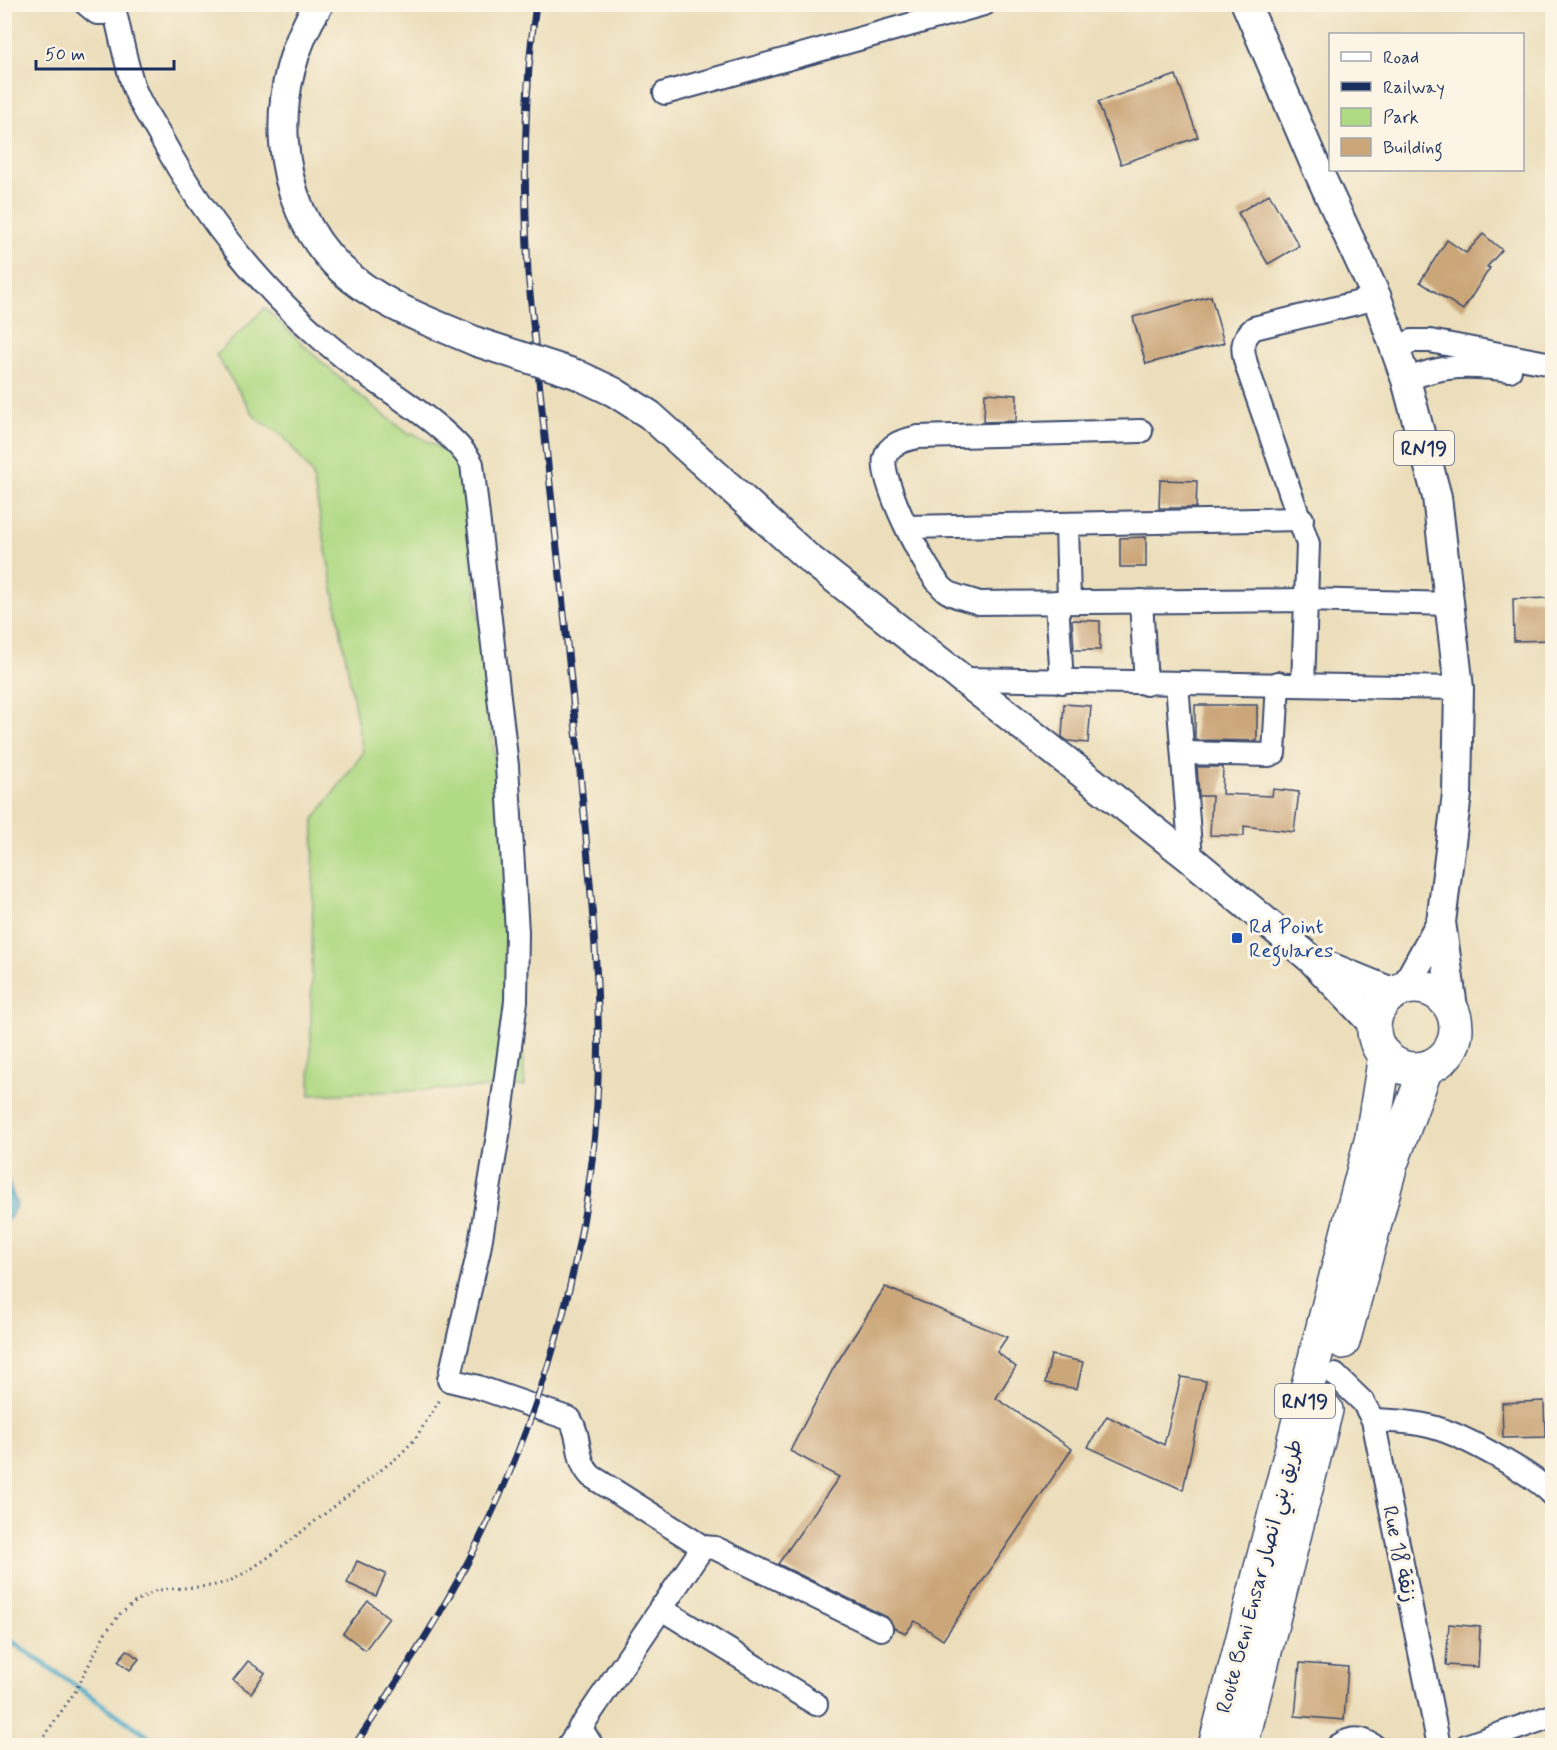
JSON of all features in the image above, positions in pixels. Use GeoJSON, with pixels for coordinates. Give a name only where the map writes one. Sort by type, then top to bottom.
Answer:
{"type":"FeatureCollection","features":[{"type":"Feature","properties":{"kind":"highway"},"geometry":{"type":"LineString","coordinates":[[1399,991],[1420,987],[1435,992],[1447,1002],[1454,1015]]}},
{"type":"Feature","properties":{"kind":"highway","name":"RN19"},"geometry":{"type":"LineString","coordinates":[[1379,1040],[1377,1013],[1399,991]]}},
{"type":"Feature","properties":{"kind":"highway","name":"RN19"},"geometry":{"type":"LineString","coordinates":[[1426,1068],[1438,1062],[1451,1047],[1457,1028],[1454,1015]]}},
{"type":"Feature","properties":{"kind":"highway"},"geometry":{"type":"LineString","coordinates":[[1379,1040],[1397,1065],[1411,1069],[1426,1068]]}},
{"type":"Feature","properties":{"kind":"highway","name":"Route Beni Ensar طريق بني انصار"},"geometry":{"type":"LineString","coordinates":[[1215,1746],[1372,1137],[1379,1040]]}},
{"type":"Feature","properties":{"kind":"highway","name":"Route Beni Ensar طريق بني انصار"},"geometry":{"type":"LineString","coordinates":[[1241,1746],[1391,1164],[1426,1068]]}},
{"type":"Feature","properties":{"kind":"main road"},"geometry":{"type":"LineString","coordinates":[[319,4],[298,43],[287,80],[282,120],[288,170],[302,216],[330,257],[369,291],[402,309],[477,342],[576,374],[614,392],[650,415],[806,556],[1191,860],[1311,959],[1379,1040]]}},
{"type":"Feature","properties":{"kind":"main road","name":"RN19"},"geometry":{"type":"LineString","coordinates":[[1246,4],[1313,160],[1377,298],[1406,380],[1437,497],[1459,688],[1457,794],[1441,922],[1454,1015]]}},
{"type":"Feature","properties":{"kind":"main road","name":"RN19"},"geometry":{"type":"LineString","coordinates":[[1399,991],[1441,922]]}},
{"type":"Feature","properties":{"kind":"main road"},"geometry":{"type":"LineString","coordinates":[[1311,959],[1399,991]]}},
{"type":"Feature","properties":{"kind":"street"},"geometry":{"type":"LineString","coordinates":[[86,4],[97,13],[104,13],[113,5],[135,90],[197,201],[241,259],[298,319],[385,390],[448,434],[465,449],[472,464],[503,724],[517,932],[516,989],[507,1076],[481,1239],[449,1380],[498,1393],[570,1419],[578,1435],[584,1468],[591,1476],[703,1547],[715,1548],[881,1629]]}},
{"type":"Feature","properties":{"kind":"street"},"geometry":{"type":"LineString","coordinates":[[665,93],[984,4]]}},
{"type":"Feature","properties":{"kind":"street"},"geometry":{"type":"LineString","coordinates":[[1303,685],[1308,544],[1302,519],[1247,367],[1242,349],[1244,336],[1254,328],[1377,298]]}},
{"type":"Feature","properties":{"kind":"street"},"geometry":{"type":"LineString","coordinates":[[1395,348],[1412,341],[1430,340],[1463,356],[1552,377]]}},
{"type":"Feature","properties":{"kind":"street"},"geometry":{"type":"LineString","coordinates":[[1406,380],[1435,370],[1463,356],[1552,364]]}},
{"type":"Feature","properties":{"kind":"street"},"geometry":{"type":"LineString","coordinates":[[1142,431],[918,437],[899,442],[889,450],[884,459],[887,479],[907,527],[931,574],[946,591],[979,603],[1307,600],[1450,604]]}},
{"type":"Feature","properties":{"kind":"street"},"geometry":{"type":"LineString","coordinates":[[907,527],[1302,519]]}},
{"type":"Feature","properties":{"kind":"street"},"geometry":{"type":"LineString","coordinates":[[1062,682],[1067,524]]}},
{"type":"Feature","properties":{"kind":"street"},"geometry":{"type":"LineString","coordinates":[[1141,602],[1146,684]]}},
{"type":"Feature","properties":{"kind":"street"},"geometry":{"type":"LineString","coordinates":[[964,679],[1146,684],[1278,682],[1303,685],[1459,688]]}},
{"type":"Feature","properties":{"kind":"street"},"geometry":{"type":"LineString","coordinates":[[1184,753],[1269,755],[1274,753],[1278,682]]}},
{"type":"Feature","properties":{"kind":"street"},"geometry":{"type":"LineString","coordinates":[[1177,684],[1191,860]]}},
{"type":"Feature","properties":{"kind":"street","name":"Rue 18 زنقة"},"geometry":{"type":"LineString","coordinates":[[1335,1375],[1352,1389],[1372,1420],[1439,1746]]}},
{"type":"Feature","properties":{"kind":"street"},"geometry":{"type":"LineString","coordinates":[[1372,1420],[1404,1421],[1438,1428],[1483,1450],[1552,1494]]}},
{"type":"Feature","properties":{"kind":"street"},"geometry":{"type":"LineString","coordinates":[[580,1739],[660,1608],[703,1547]]}},
{"type":"Feature","properties":{"kind":"street"},"geometry":{"type":"LineString","coordinates":[[660,1608],[816,1704]]}},
{"type":"Feature","properties":{"kind":"street"},"geometry":{"type":"LineString","coordinates":[[1466,1746],[1552,1716]]}},
{"type":"Feature","properties":{"kind":"street"},"geometry":{"type":"LineString","coordinates":[[1338,1746],[1349,1738],[1362,1739],[1374,1746]]}},
{"type":"Feature","properties":{"kind":"path"},"geometry":{"type":"LineString","coordinates":[[37,1746],[75,1692],[105,1633],[120,1614],[138,1599],[157,1590],[211,1586],[228,1581],[273,1554],[399,1456],[416,1439],[449,1380]]}},
{"type":"Feature","properties":{"kind":"green space"},"geometry":{"type":"Polygon","coordinates":[[[265,308],[335,374],[390,420],[409,434],[413,433],[461,460],[512,907],[525,1086],[310,1095],[314,819],[363,753],[312,473],[284,437],[255,417],[216,355],[265,308]]]}},
{"type":"Feature","properties":{"kind":"water"},"geometry":{"type":"Polygon","coordinates":[[[4,1169],[17,1205],[5,1226],[4,1226],[4,1169]]]}},
{"type":"Feature","properties":{"kind":"building"},"geometry":{"type":"Polygon","coordinates":[[[1176,75],[1198,137],[1121,164],[1098,102],[1176,75]]]}},
{"type":"Feature","properties":{"kind":"building"},"geometry":{"type":"Polygon","coordinates":[[[1269,194],[1299,246],[1268,264],[1238,213],[1269,194]]]}},
{"type":"Feature","properties":{"kind":"building"},"geometry":{"type":"Polygon","coordinates":[[[1483,234],[1502,250],[1487,267],[1490,268],[1463,310],[1420,282],[1447,240],[1466,253],[1483,234]]]}},
{"type":"Feature","properties":{"kind":"building"},"geometry":{"type":"Polygon","coordinates":[[[1211,296],[1224,343],[1146,364],[1133,317],[1211,296]]]}},
{"type":"Feature","properties":{"kind":"building"},"geometry":{"type":"Polygon","coordinates":[[[985,393],[1017,395],[1016,421],[984,422],[985,393]]]}},
{"type":"Feature","properties":{"kind":"building"},"geometry":{"type":"Polygon","coordinates":[[[1160,480],[1197,481],[1196,508],[1159,508],[1160,480]]]}},
{"type":"Feature","properties":{"kind":"building"},"geometry":{"type":"Polygon","coordinates":[[[1146,537],[1146,567],[1120,567],[1120,538],[1146,537]]]}},
{"type":"Feature","properties":{"kind":"building"},"geometry":{"type":"Polygon","coordinates":[[[1552,598],[1552,640],[1514,641],[1513,599],[1552,598]]]}},
{"type":"Feature","properties":{"kind":"building"},"geometry":{"type":"Polygon","coordinates":[[[1072,620],[1100,621],[1100,650],[1074,650],[1072,620]]]}},
{"type":"Feature","properties":{"kind":"building"},"geometry":{"type":"Polygon","coordinates":[[[1064,704],[1091,706],[1088,743],[1068,741],[1062,737],[1064,704]]]}},
{"type":"Feature","properties":{"kind":"building"},"geometry":{"type":"Polygon","coordinates":[[[1195,705],[1257,705],[1257,741],[1195,740],[1195,705]]]}},
{"type":"Feature","properties":{"kind":"building"},"geometry":{"type":"Polygon","coordinates":[[[1197,767],[1223,767],[1222,794],[1272,796],[1273,789],[1299,792],[1294,832],[1244,826],[1244,836],[1210,835],[1212,796],[1199,796],[1197,767]]]}},
{"type":"Feature","properties":{"kind":"building"},"geometry":{"type":"Polygon","coordinates":[[[885,1287],[1007,1337],[997,1352],[1016,1367],[996,1398],[1072,1449],[943,1640],[915,1621],[906,1633],[894,1628],[887,1617],[778,1564],[839,1477],[790,1451],[833,1369],[885,1287]]]}},
{"type":"Feature","properties":{"kind":"building"},"geometry":{"type":"Polygon","coordinates":[[[1051,1355],[1083,1362],[1077,1389],[1045,1383],[1051,1355]]]}},
{"type":"Feature","properties":{"kind":"building"},"geometry":{"type":"Polygon","coordinates":[[[1181,1377],[1206,1381],[1183,1490],[1088,1447],[1107,1416],[1164,1445],[1181,1377]]]}},
{"type":"Feature","properties":{"kind":"building"},"geometry":{"type":"Polygon","coordinates":[[[1544,1401],[1545,1437],[1503,1438],[1502,1403],[1544,1401]]]}},
{"type":"Feature","properties":{"kind":"building"},"geometry":{"type":"Polygon","coordinates":[[[357,1561],[386,1574],[376,1596],[347,1583],[357,1561]]]}},
{"type":"Feature","properties":{"kind":"building"},"geometry":{"type":"Polygon","coordinates":[[[368,1601],[389,1618],[365,1650],[343,1633],[368,1601]]]}},
{"type":"Feature","properties":{"kind":"building"},"geometry":{"type":"Polygon","coordinates":[[[1449,1624],[1480,1627],[1478,1667],[1446,1665],[1449,1624]]]}},
{"type":"Feature","properties":{"kind":"building"},"geometry":{"type":"Polygon","coordinates":[[[127,1650],[139,1659],[130,1670],[118,1661],[127,1650]]]}},
{"type":"Feature","properties":{"kind":"building"},"geometry":{"type":"Polygon","coordinates":[[[248,1661],[265,1673],[251,1693],[233,1680],[248,1661]]]}},
{"type":"Feature","properties":{"kind":"building"},"geometry":{"type":"Polygon","coordinates":[[[1300,1663],[1348,1667],[1344,1720],[1295,1716],[1300,1663]]]}},
{"type":"Feature","properties":{"kind":"waterway"},"geometry":{"type":"LineString","coordinates":[[4,1636],[162,1746]]}},
{"type":"Feature","properties":{"kind":"railway"},"geometry":{"type":"LineString","coordinates":[[354,1746],[401,1676],[444,1605],[471,1556],[514,1462],[549,1364],[563,1314],[585,1212],[592,1161],[598,1069],[594,931],[576,728],[528,273],[527,105],[536,4]]}},
{"type":"Feature","properties":{"kind":"place","name":"Rd Point Regulares"},"geometry":{"type":"Point","coordinates":[1237,938]}}]}
